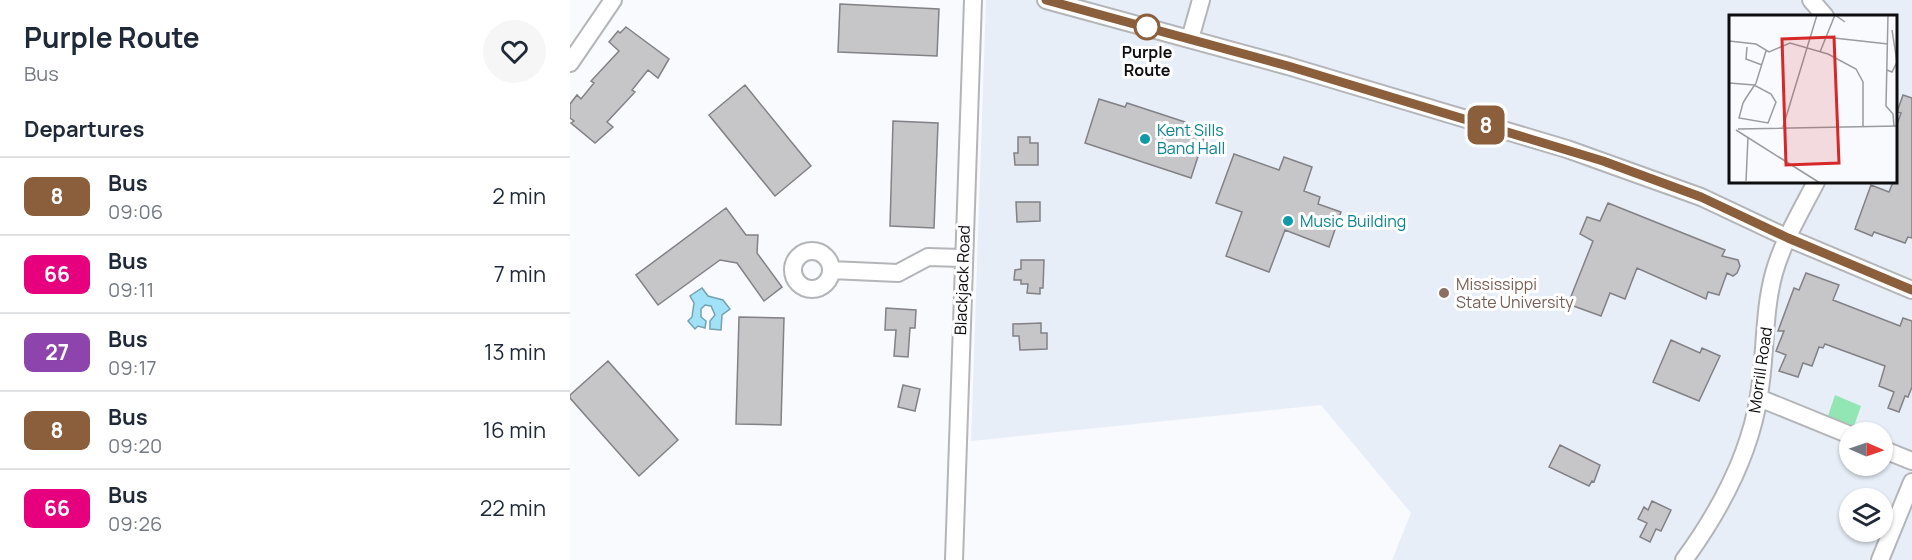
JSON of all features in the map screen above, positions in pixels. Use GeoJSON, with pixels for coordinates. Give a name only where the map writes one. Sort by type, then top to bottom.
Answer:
{"type":"FeatureCollection","features":[{"type":"Feature","properties":{"kind":"street"},"geometry":{"type":"LineString","coordinates":[[570,63],[613,0]]}},
{"type":"Feature","properties":{"kind":"street","name":"Blackjack Road"},"geometry":{"type":"LineString","coordinates":[[954,560],[962,258],[973,0]]}},
{"type":"Feature","properties":{"kind":"street"},"geometry":{"type":"LineString","coordinates":[[1046,0],[1190,39],[1567,149],[1701,197],[1788,238],[1912,290]]}},
{"type":"Feature","properties":{"kind":"street"},"geometry":{"type":"LineString","coordinates":[[1190,39],[1201,0]]}},
{"type":"Feature","properties":{"kind":"street"},"geometry":{"type":"LineString","coordinates":[[1811,0],[1824,15]]}},
{"type":"Feature","properties":{"kind":"street","name":"Morrill Road"},"geometry":{"type":"LineString","coordinates":[[1684,560],[1705,532],[1731,484],[1759,398],[1774,272],[1816,183]]}},
{"type":"Feature","properties":{"kind":"street"},"geometry":{"type":"LineString","coordinates":[[831,270],[898,273],[928,257],[962,258]]}},
{"type":"Feature","properties":{"kind":"street"},"geometry":{"type":"LineString","coordinates":[[1759,398],[1839,431]]}},
{"type":"Feature","properties":{"kind":"street"},"geometry":{"type":"LineString","coordinates":[[1893,453],[1912,461]]}},
{"type":"Feature","properties":{"kind":"street"},"geometry":{"type":"LineString","coordinates":[[1880,560],[1912,482]]}},
{"type":"Feature","properties":{"kind":"shaded area","name":"Mississippi State University"},"geometry":{"type":"Polygon","coordinates":[[[986,0],[1912,0],[1912,560],[1392,560],[1411,513],[1321,405],[971,441],[986,0]]]}},
{"type":"Feature","properties":{"kind":"green space"},"geometry":{"type":"Polygon","coordinates":[[[1835,395],[1861,406],[1855,422],[1844,422],[1828,416],[1835,395]]]}},
{"type":"Feature","properties":{"kind":"water"},"geometry":{"type":"Polygon","coordinates":[[[702,288],[708,296],[723,300],[730,309],[722,315],[721,330],[710,329],[710,321],[715,315],[711,306],[705,305],[701,309],[701,317],[706,321],[705,328],[698,326],[695,329],[688,321],[692,317],[694,303],[690,296],[702,288]]]}},
{"type":"Feature","properties":{"kind":"building"},"geometry":{"type":"Polygon","coordinates":[[[840,4],[939,9],[937,56],[838,52],[840,4]]]}},
{"type":"Feature","properties":{"kind":"building"},"geometry":{"type":"Polygon","coordinates":[[[626,27],[669,59],[658,78],[648,70],[632,90],[635,92],[607,122],[613,127],[595,143],[571,123],[574,121],[570,118],[570,104],[577,95],[581,99],[594,83],[591,81],[619,51],[609,42],[618,31],[620,33],[626,27]]]}},
{"type":"Feature","properties":{"kind":"building"},"geometry":{"type":"Polygon","coordinates":[[[745,85],[811,166],[775,196],[709,115],[745,85]]]}},
{"type":"Feature","properties":{"kind":"building"},"geometry":{"type":"Polygon","coordinates":[[[1903,95],[1912,98],[1912,238],[1908,237],[1905,243],[1874,232],[1872,236],[1855,229],[1871,185],[1889,192],[1893,183],[1897,183],[1897,124],[1901,113],[1897,112],[1903,95]]]}},
{"type":"Feature","properties":{"kind":"building","name":"Kent Sills Band Hall"},"geometry":{"type":"Polygon","coordinates":[[[1099,99],[1125,107],[1127,103],[1185,122],[1183,128],[1205,135],[1191,178],[1085,143],[1099,99]]]}},
{"type":"Feature","properties":{"kind":"building"},"geometry":{"type":"Polygon","coordinates":[[[893,121],[938,123],[934,228],[890,226],[893,121]]]}},
{"type":"Feature","properties":{"kind":"building"},"geometry":{"type":"Polygon","coordinates":[[[1018,137],[1030,137],[1030,143],[1038,143],[1038,165],[1015,165],[1014,153],[1018,153],[1018,137]]]}},
{"type":"Feature","properties":{"kind":"building","name":"Music Building"},"geometry":{"type":"Polygon","coordinates":[[[1234,154],[1279,170],[1284,157],[1312,167],[1304,191],[1320,197],[1318,204],[1341,212],[1329,247],[1285,230],[1269,272],[1226,256],[1242,212],[1216,203],[1234,154]]]}},
{"type":"Feature","properties":{"kind":"building"},"geometry":{"type":"Polygon","coordinates":[[[1016,202],[1040,202],[1040,221],[1017,222],[1016,202]]]}},
{"type":"Feature","properties":{"kind":"building"},"geometry":{"type":"Polygon","coordinates":[[[1608,203],[1725,250],[1722,256],[1738,260],[1740,266],[1737,273],[1733,276],[1727,273],[1719,295],[1708,292],[1706,299],[1637,268],[1625,299],[1610,293],[1601,316],[1568,304],[1593,241],[1580,234],[1587,217],[1600,221],[1608,203]]]}},
{"type":"Feature","properties":{"kind":"building"},"geometry":{"type":"Polygon","coordinates":[[[726,208],[746,235],[758,235],[757,253],[782,287],[764,301],[737,263],[720,260],[658,305],[636,275],[726,208]]]}},
{"type":"Feature","properties":{"kind":"building"},"geometry":{"type":"Polygon","coordinates":[[[1021,260],[1044,260],[1043,288],[1040,288],[1040,294],[1027,293],[1028,284],[1021,284],[1021,280],[1014,280],[1015,270],[1021,269],[1021,260]]]}},
{"type":"Feature","properties":{"kind":"building"},"geometry":{"type":"Polygon","coordinates":[[[1806,273],[1839,285],[1833,300],[1900,326],[1903,318],[1912,321],[1912,387],[1908,397],[1905,396],[1899,412],[1888,408],[1894,392],[1879,386],[1885,366],[1825,344],[1823,348],[1819,347],[1812,366],[1803,363],[1798,377],[1779,371],[1786,355],[1776,351],[1784,331],[1778,331],[1794,288],[1799,290],[1806,273]]]}},
{"type":"Feature","properties":{"kind":"building"},"geometry":{"type":"Polygon","coordinates":[[[886,308],[916,310],[915,328],[910,328],[908,357],[894,356],[896,330],[885,330],[886,308]]]}},
{"type":"Feature","properties":{"kind":"building"},"geometry":{"type":"Polygon","coordinates":[[[739,317],[784,318],[781,425],[736,424],[739,317]]]}},
{"type":"Feature","properties":{"kind":"building"},"geometry":{"type":"Polygon","coordinates":[[[1041,323],[1041,333],[1047,333],[1047,349],[1020,350],[1019,336],[1013,336],[1013,324],[1041,323]]]}},
{"type":"Feature","properties":{"kind":"building"},"geometry":{"type":"Polygon","coordinates":[[[1671,340],[1700,353],[1702,348],[1720,356],[1699,401],[1653,382],[1671,340]]]}},
{"type":"Feature","properties":{"kind":"building"},"geometry":{"type":"Polygon","coordinates":[[[608,361],[678,440],[639,476],[570,398],[570,395],[608,361]]]}},
{"type":"Feature","properties":{"kind":"building"},"geometry":{"type":"Polygon","coordinates":[[[903,385],[920,389],[915,411],[898,407],[903,385]]]}},
{"type":"Feature","properties":{"kind":"building"},"geometry":{"type":"Polygon","coordinates":[[[1560,445],[1600,465],[1594,482],[1592,481],[1589,486],[1549,467],[1560,445]]]}},
{"type":"Feature","properties":{"kind":"building"},"geometry":{"type":"Polygon","coordinates":[[[1652,501],[1671,510],[1661,531],[1656,529],[1650,542],[1640,537],[1647,523],[1638,519],[1644,507],[1648,510],[1652,501]]]}},
{"type":"Feature","properties":{"kind":"bus line","name":"8"},"geometry":{"type":"LineString","coordinates":[[1046,0],[1288,66],[1603,161],[1701,197],[1788,238],[1912,290]]}},
{"type":"Feature","properties":{"kind":"place","name":"Purple Route"},"geometry":{"type":"Point","coordinates":[1147,27]}},
{"type":"Feature","properties":{"kind":"place","name":"Kent Sills Band Hall"},"geometry":{"type":"Point","coordinates":[1145,139]}},
{"type":"Feature","properties":{"kind":"place","name":"Music Building"},"geometry":{"type":"Point","coordinates":[1288,221]}},
{"type":"Feature","properties":{"kind":"place","name":"Mississippi State University"},"geometry":{"type":"Point","coordinates":[1444,293]}}]}
